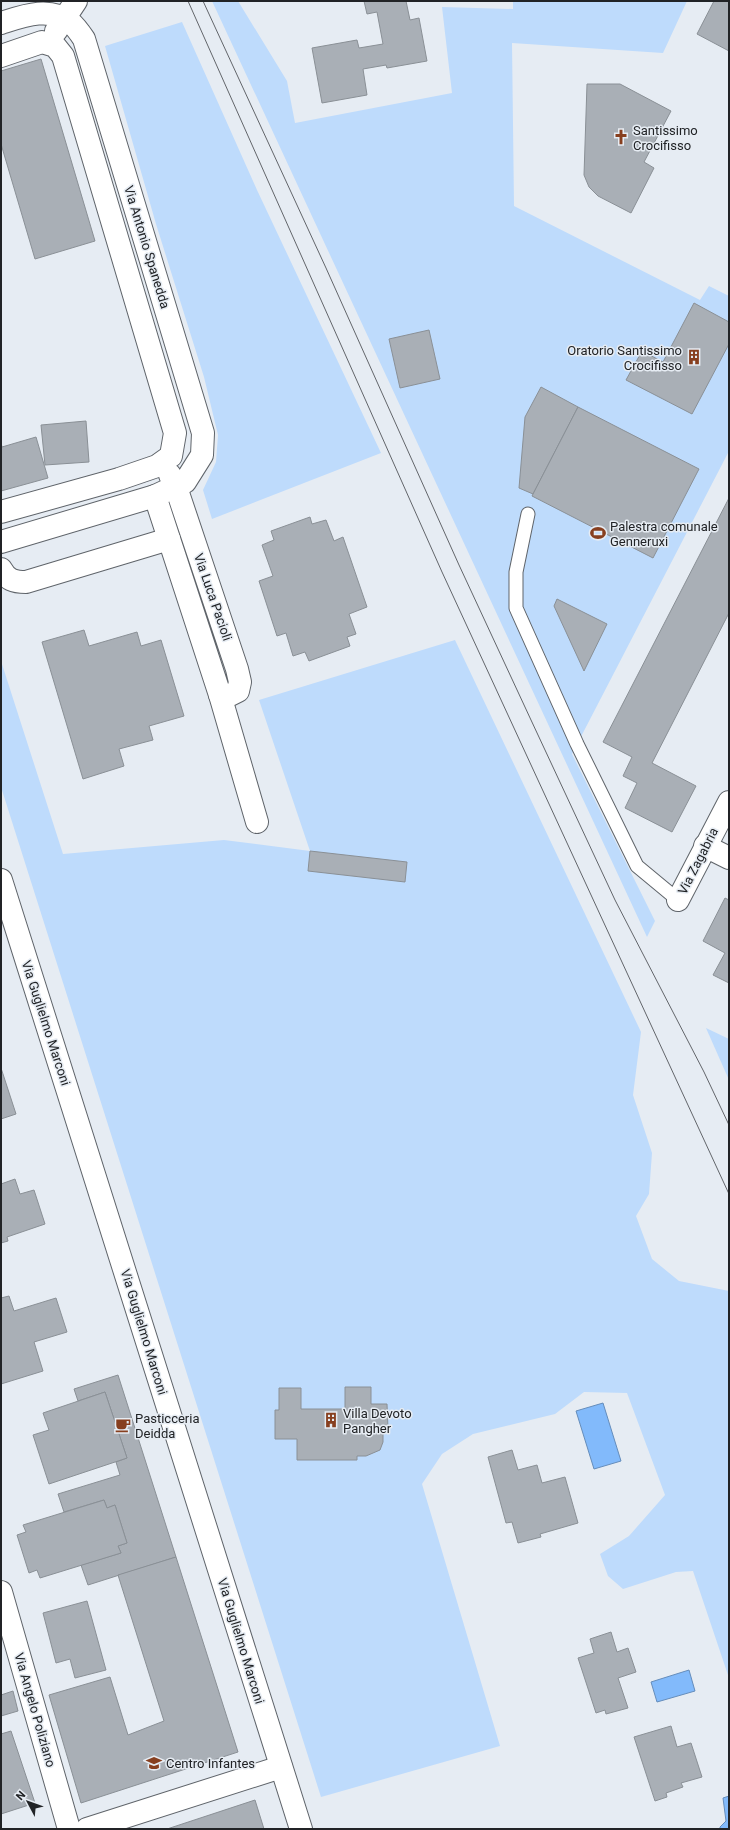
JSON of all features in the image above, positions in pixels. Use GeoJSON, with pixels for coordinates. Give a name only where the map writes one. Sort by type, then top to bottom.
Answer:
{"type":"FeatureCollection","features":[{"type":"Feature","properties":{"kind":"street"},"geometry":{"type":"LineString","coordinates":[[1,56],[42,42],[48,44],[62,19],[76,1]]}},
{"type":"Feature","properties":{"kind":"street","name":"Via Antonio Spanedda"},"geometry":{"type":"LineString","coordinates":[[1,23],[30,14],[50,13],[69,22],[84,38],[203,433],[202,455],[181,484]]}},
{"type":"Feature","properties":{"kind":"street","name":"Via Antonio Spanedda"},"geometry":{"type":"LineString","coordinates":[[48,44],[55,46],[63,56],[175,433],[167,459]]}},
{"type":"Feature","properties":{"kind":"street"},"geometry":{"type":"LineString","coordinates":[[119,246],[145,238]]}},
{"type":"Feature","properties":{"kind":"street"},"geometry":{"type":"LineString","coordinates":[[1,512],[119,479],[157,466],[167,459],[181,484],[155,496],[1,542]]}},
{"type":"Feature","properties":{"kind":"street","name":"Via Luca Pacioli"},"geometry":{"type":"LineString","coordinates":[[181,484],[240,682],[238,691],[230,695],[220,695]]}},
{"type":"Feature","properties":{"kind":"street","name":"Via Luca Pacioli"},"geometry":{"type":"LineString","coordinates":[[155,496],[220,695],[257,822]]}},
{"type":"Feature","properties":{"kind":"street"},"geometry":{"type":"LineString","coordinates":[[1,569],[7,579],[16,582],[26,582],[169,539]]}},
{"type":"Feature","properties":{"kind":"street","name":"Via Zagabria"},"geometry":{"type":"LineString","coordinates":[[678,900],[729,802]]}},
{"type":"Feature","properties":{"kind":"street"},"geometry":{"type":"LineString","coordinates":[[705,846],[729,858]]}},
{"type":"Feature","properties":{"kind":"street","name":"Via Guglielmo Marconi"},"geometry":{"type":"LineString","coordinates":[[1,880],[300,1829]]}},
{"type":"Feature","properties":{"kind":"street","name":"Via Angelo Poliziano"},"geometry":{"type":"LineString","coordinates":[[1,1592],[69,1829]]}},
{"type":"Feature","properties":{"kind":"street"},"geometry":{"type":"LineString","coordinates":[[87,1829],[280,1767]]}},
{"type":"Feature","properties":{"kind":"lane"},"geometry":{"type":"LineString","coordinates":[[528,514],[516,572],[516,608],[577,744],[637,866],[678,900]]}},
{"type":"Feature","properties":{"kind":"shaded area"},"geometry":{"type":"Polygon","coordinates":[[[212,1],[238,1],[287,81],[295,123],[452,93],[442,7],[513,9],[513,1],[687,1],[663,53],[512,43],[514,206],[700,300],[709,286],[729,296],[729,451],[572,754],[655,921],[647,937],[212,1]]]}},
{"type":"Feature","properties":{"kind":"shaded area"},"geometry":{"type":"Polygon","coordinates":[[[182,22],[257,190],[381,453],[212,519],[203,490],[216,462],[218,435],[204,377],[156,224],[105,46],[182,22]]]}},
{"type":"Feature","properties":{"kind":"shaded area"},"geometry":{"type":"Polygon","coordinates":[[[455,640],[641,1032],[633,1095],[652,1153],[649,1194],[636,1216],[652,1259],[679,1281],[729,1291],[729,1678],[693,1571],[676,1572],[623,1589],[608,1576],[600,1554],[629,1536],[665,1495],[627,1393],[584,1392],[555,1414],[473,1434],[442,1454],[422,1484],[500,1746],[321,1797],[1,787],[1,661],[63,854],[224,840],[310,851],[259,700],[455,640]]]}},
{"type":"Feature","properties":{"kind":"shaded area"},"geometry":{"type":"Polygon","coordinates":[[[706,1028],[729,1039],[729,1080],[706,1028]]]}},
{"type":"Feature","properties":{"kind":"water"},"geometry":{"type":"Polygon","coordinates":[[[603,1403],[621,1461],[594,1469],[576,1411],[603,1403]]]}},
{"type":"Feature","properties":{"kind":"water"},"geometry":{"type":"Polygon","coordinates":[[[689,1670],[695,1691],[657,1702],[651,1682],[689,1670]]]}},
{"type":"Feature","properties":{"kind":"water"},"geometry":{"type":"Polygon","coordinates":[[[729,1796],[729,1829],[720,1829],[726,1821],[723,1798],[729,1796]]]}},
{"type":"Feature","properties":{"kind":"building"},"geometry":{"type":"Polygon","coordinates":[[[364,1],[406,1],[410,20],[419,18],[427,61],[387,68],[386,65],[363,69],[367,95],[322,103],[312,48],[357,40],[359,48],[383,44],[377,12],[367,14],[364,1]]]}},
{"type":"Feature","properties":{"kind":"building"},"geometry":{"type":"Polygon","coordinates":[[[714,1],[729,1],[729,51],[697,34],[714,1]]]}},
{"type":"Feature","properties":{"kind":"building"},"geometry":{"type":"Polygon","coordinates":[[[41,59],[95,241],[35,259],[1,144],[1,71],[41,59]]]}},
{"type":"Feature","properties":{"kind":"building","name":"Santissimo Crocifisso"},"geometry":{"type":"Polygon","coordinates":[[[587,84],[620,84],[671,111],[644,162],[654,168],[631,213],[598,196],[589,187],[584,175],[587,84]]]}},
{"type":"Feature","properties":{"kind":"building","name":"Oratorio Santissimo Crocifisso"},"geometry":{"type":"Polygon","coordinates":[[[694,303],[729,322],[729,344],[692,414],[626,380],[642,351],[663,362],[694,303]]]}},
{"type":"Feature","properties":{"kind":"building"},"geometry":{"type":"Polygon","coordinates":[[[429,330],[440,379],[400,388],[389,339],[429,330]]]}},
{"type":"Feature","properties":{"kind":"building"},"geometry":{"type":"Polygon","coordinates":[[[541,387],[578,407],[533,494],[519,488],[525,417],[541,387]]]}},
{"type":"Feature","properties":{"kind":"building"},"geometry":{"type":"Polygon","coordinates":[[[578,407],[699,469],[653,558],[532,496],[578,407]]]}},
{"type":"Feature","properties":{"kind":"building"},"geometry":{"type":"Polygon","coordinates":[[[86,421],[89,462],[45,465],[41,425],[86,421]]]}},
{"type":"Feature","properties":{"kind":"building"},"geometry":{"type":"Polygon","coordinates":[[[36,437],[48,478],[1,491],[1,443],[2,447],[36,437]]]}},
{"type":"Feature","properties":{"kind":"building"},"geometry":{"type":"Polygon","coordinates":[[[729,498],[729,613],[652,763],[696,786],[672,832],[625,808],[637,783],[623,776],[632,757],[603,742],[729,498]]]}},
{"type":"Feature","properties":{"kind":"building"},"geometry":{"type":"Polygon","coordinates":[[[310,517],[312,524],[326,520],[334,541],[343,537],[367,607],[349,614],[356,634],[347,637],[350,646],[309,661],[305,652],[293,656],[286,633],[277,636],[259,581],[273,576],[262,545],[274,540],[271,531],[310,517]]]}},
{"type":"Feature","properties":{"kind":"building"},"geometry":{"type":"Polygon","coordinates":[[[557,599],[607,624],[584,671],[554,606],[557,599]]]}},
{"type":"Feature","properties":{"kind":"building"},"geometry":{"type":"Polygon","coordinates":[[[84,630],[89,646],[137,632],[141,646],[161,640],[184,716],[149,726],[153,740],[119,749],[124,766],[83,779],[42,642],[84,630]]]}},
{"type":"Feature","properties":{"kind":"building"},"geometry":{"type":"Polygon","coordinates":[[[310,851],[407,862],[405,882],[308,871],[310,851]]]}},
{"type":"Feature","properties":{"kind":"building"},"geometry":{"type":"Polygon","coordinates":[[[725,898],[729,900],[729,983],[713,975],[725,953],[703,941],[725,898]]]}},
{"type":"Feature","properties":{"kind":"building"},"geometry":{"type":"Polygon","coordinates":[[[1,1068],[16,1114],[1,1119],[1,1068]]]}},
{"type":"Feature","properties":{"kind":"building"},"geometry":{"type":"Polygon","coordinates":[[[15,1179],[20,1194],[34,1190],[45,1224],[7,1237],[8,1241],[1,1243],[1,1184],[15,1179]]]}},
{"type":"Feature","properties":{"kind":"building"},"geometry":{"type":"Polygon","coordinates":[[[9,1296],[14,1311],[56,1298],[67,1332],[34,1342],[43,1371],[1,1384],[1,1298],[9,1296]]]}},
{"type":"Feature","properties":{"kind":"building"},"geometry":{"type":"Polygon","coordinates":[[[118,1375],[176,1557],[88,1585],[81,1565],[121,1553],[118,1546],[127,1543],[115,1505],[107,1508],[104,1500],[64,1512],[58,1494],[120,1475],[116,1462],[127,1458],[105,1392],[78,1401],[74,1389],[118,1375]]]}},
{"type":"Feature","properties":{"kind":"building","name":"Villa Devoto Pangher"},"geometry":{"type":"Polygon","coordinates":[[[345,1387],[371,1387],[371,1404],[387,1404],[388,1429],[383,1429],[383,1442],[380,1450],[366,1456],[357,1456],[357,1460],[297,1460],[297,1439],[275,1439],[275,1410],[279,1410],[279,1388],[301,1388],[301,1409],[345,1409],[345,1387]]]}},
{"type":"Feature","properties":{"kind":"building"},"geometry":{"type":"Polygon","coordinates":[[[105,1392],[127,1458],[49,1484],[33,1435],[49,1430],[43,1413],[105,1392]]]}},
{"type":"Feature","properties":{"kind":"building"},"geometry":{"type":"Polygon","coordinates":[[[512,1450],[518,1470],[537,1465],[542,1483],[565,1477],[578,1523],[540,1534],[541,1537],[518,1543],[512,1522],[506,1523],[488,1457],[512,1450]]]}},
{"type":"Feature","properties":{"kind":"building"},"geometry":{"type":"Polygon","coordinates":[[[104,1500],[107,1508],[115,1505],[127,1543],[118,1546],[121,1553],[40,1578],[37,1570],[29,1573],[17,1535],[26,1532],[23,1525],[104,1500]]]}},
{"type":"Feature","properties":{"kind":"building"},"geometry":{"type":"Polygon","coordinates":[[[176,1557],[238,1752],[81,1803],[49,1695],[110,1677],[128,1735],[164,1721],[118,1575],[176,1557]]]}},
{"type":"Feature","properties":{"kind":"building"},"geometry":{"type":"Polygon","coordinates":[[[87,1601],[106,1670],[75,1678],[70,1659],[56,1663],[43,1613],[87,1601]]]}},
{"type":"Feature","properties":{"kind":"building"},"geometry":{"type":"Polygon","coordinates":[[[611,1632],[617,1652],[628,1648],[636,1672],[618,1678],[628,1708],[606,1714],[605,1710],[596,1713],[578,1658],[594,1653],[590,1639],[611,1632]]]}},
{"type":"Feature","properties":{"kind":"building"},"geometry":{"type":"Polygon","coordinates":[[[13,1691],[18,1711],[1,1716],[1,1695],[13,1691]]]}},
{"type":"Feature","properties":{"kind":"building"},"geometry":{"type":"Polygon","coordinates":[[[671,1726],[677,1747],[691,1743],[702,1777],[681,1783],[683,1787],[666,1793],[667,1797],[655,1801],[634,1737],[671,1726]]]}},
{"type":"Feature","properties":{"kind":"building"},"geometry":{"type":"Polygon","coordinates":[[[11,1731],[35,1803],[1,1814],[1,1734],[11,1731]]]}},
{"type":"Feature","properties":{"kind":"building"},"geometry":{"type":"Polygon","coordinates":[[[255,1800],[264,1829],[167,1829],[255,1800]]]}},
{"type":"Feature","properties":{"kind":"tram line"},"geometry":{"type":"LineString","coordinates":[[188,1],[442,572],[729,1194]]}},
{"type":"Feature","properties":{"kind":"tram line"},"geometry":{"type":"LineString","coordinates":[[203,1],[326,268],[459,565],[615,900],[704,1072],[729,1125]]}},
{"type":"Feature","properties":{"kind":"place","name":"Santissimo Crocifisso"},"geometry":{"type":"Point","coordinates":[621,137]}},
{"type":"Feature","properties":{"kind":"place","name":"Oratorio Santissimo Crocifisso"},"geometry":{"type":"Point","coordinates":[694,357]}},
{"type":"Feature","properties":{"kind":"place","name":"Palestra comunale Genneruxi"},"geometry":{"type":"Point","coordinates":[598,533]}},
{"type":"Feature","properties":{"kind":"place","name":"Villa Devoto Pangher"},"geometry":{"type":"Point","coordinates":[331,1420]}},
{"type":"Feature","properties":{"kind":"place","name":"Pasticceria Deidda"},"geometry":{"type":"Point","coordinates":[123,1425]}},
{"type":"Feature","properties":{"kind":"place","name":"Centro Infantes"},"geometry":{"type":"Point","coordinates":[154,1763]}}]}
